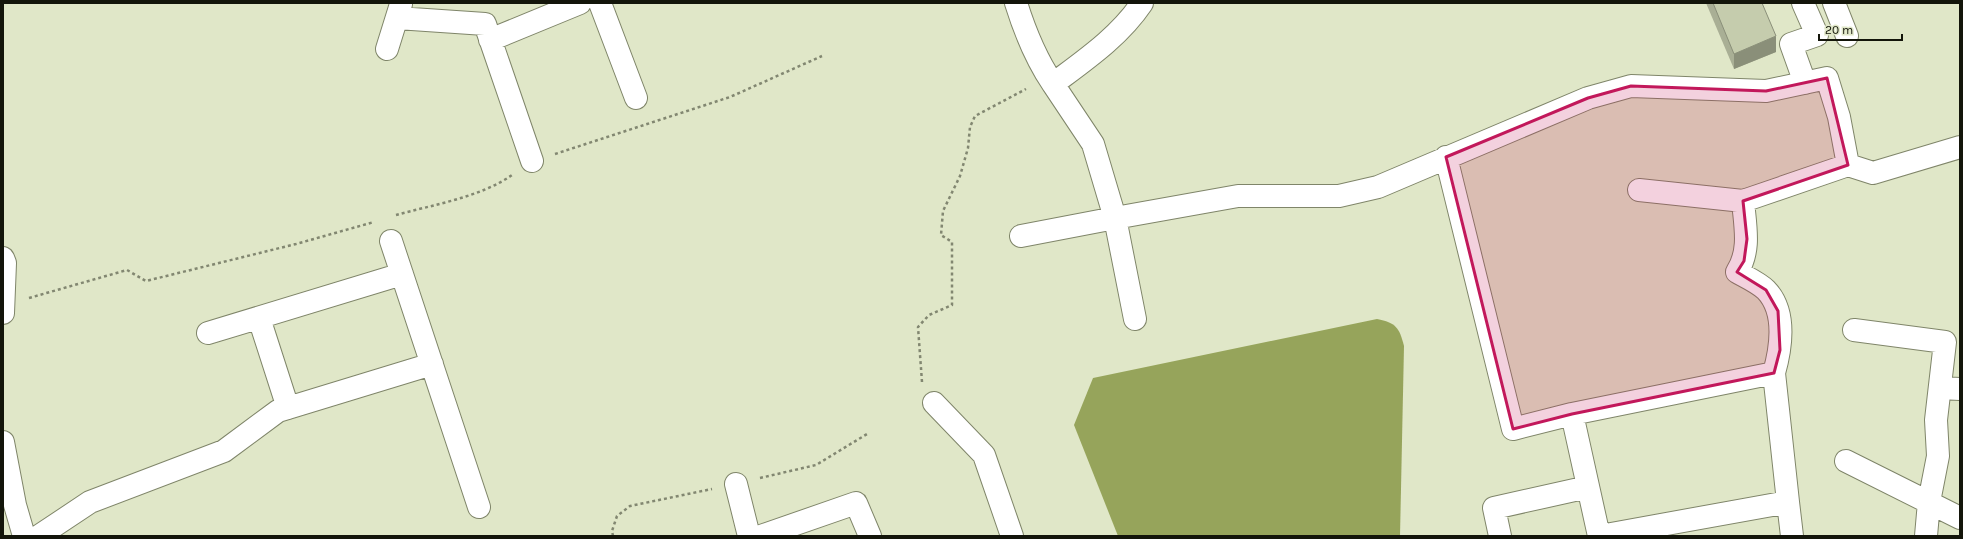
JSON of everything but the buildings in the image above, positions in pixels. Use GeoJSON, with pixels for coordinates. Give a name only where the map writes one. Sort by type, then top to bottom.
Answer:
{"type":"FeatureCollection","features":[{"type":"Feature","properties":{"kind":"street"},"geometry":{"type":"LineString","coordinates":[[490,40],[580,3]]}},
{"type":"Feature","properties":{"kind":"street"},"geometry":{"type":"LineString","coordinates":[[600,3],[636,98]]}},
{"type":"Feature","properties":{"kind":"street"},"geometry":{"type":"LineString","coordinates":[[1016,3],[1024,28],[1041,66],[1093,144],[1115,218],[1135,319]]}},
{"type":"Feature","properties":{"kind":"street"},"geometry":{"type":"LineString","coordinates":[[1050,80],[1103,46],[1132,17],[1142,3]]}},
{"type":"Feature","properties":{"kind":"street"},"geometry":{"type":"LineString","coordinates":[[1803,3],[1817,35],[1791,44],[1805,83]]}},
{"type":"Feature","properties":{"kind":"street"},"geometry":{"type":"LineString","coordinates":[[1834,3],[1847,36]]}},
{"type":"Feature","properties":{"kind":"street"},"geometry":{"type":"LineString","coordinates":[[387,49],[399,11],[485,24],[532,161]]}},
{"type":"Feature","properties":{"kind":"street"},"geometry":{"type":"LineString","coordinates":[[1021,236],[1238,196],[1339,196],[1378,187],[1588,98],[1631,86],[1766,90],[1827,78],[1839,117],[1848,165]]}},
{"type":"Feature","properties":{"kind":"street"},"geometry":{"type":"LineString","coordinates":[[1639,190],[1742,200],[1848,165],[1873,173],[1960,147]]}},
{"type":"Feature","properties":{"kind":"street"},"geometry":{"type":"LineString","coordinates":[[1446,158],[1513,429],[1572,414],[1774,374]]}},
{"type":"Feature","properties":{"kind":"street"},"geometry":{"type":"LineString","coordinates":[[1742,200],[1747,239],[1744,261],[1737,272],[1766,290],[1778,311],[1780,350],[1774,374],[1792,536]]}},
{"type":"Feature","properties":{"kind":"street"},"geometry":{"type":"LineString","coordinates":[[392,241],[479,507]]}},
{"type":"Feature","properties":{"kind":"street"},"geometry":{"type":"LineString","coordinates":[[3,258],[5,263],[4,309]]}},
{"type":"Feature","properties":{"kind":"street"},"geometry":{"type":"LineString","coordinates":[[208,333],[402,274]]}},
{"type":"Feature","properties":{"kind":"street"},"geometry":{"type":"LineString","coordinates":[[260,318],[288,408]]}},
{"type":"Feature","properties":{"kind":"street"},"geometry":{"type":"LineString","coordinates":[[1854,330],[1945,342],[1950,388],[1936,420],[1938,456],[1929,502],[1926,536]]}},
{"type":"Feature","properties":{"kind":"street"},"geometry":{"type":"LineString","coordinates":[[39,536],[90,502],[224,450],[278,411],[432,364]]}},
{"type":"Feature","properties":{"kind":"street"},"geometry":{"type":"LineString","coordinates":[[934,402],[984,455],[1012,536]]}},
{"type":"Feature","properties":{"kind":"street"},"geometry":{"type":"LineString","coordinates":[[1572,414],[1599,536],[1788,502]]}},
{"type":"Feature","properties":{"kind":"street"},"geometry":{"type":"LineString","coordinates":[[3,442],[15,505],[24,536]]}},
{"type":"Feature","properties":{"kind":"street"},"geometry":{"type":"LineString","coordinates":[[1846,461],[1960,518]]}},
{"type":"Feature","properties":{"kind":"street"},"geometry":{"type":"LineString","coordinates":[[736,484],[749,536]]}},
{"type":"Feature","properties":{"kind":"street"},"geometry":{"type":"LineString","coordinates":[[1500,536],[1494,508],[1588,487]]}},
{"type":"Feature","properties":{"kind":"street"},"geometry":{"type":"LineString","coordinates":[[761,536],[856,503],[870,536]]}},
{"type":"Feature","properties":{"kind":"path"},"geometry":{"type":"LineString","coordinates":[[393,216],[474,193],[503,182],[532,161],[730,97],[822,56]]}},
{"type":"Feature","properties":{"kind":"path"},"geometry":{"type":"LineString","coordinates":[[934,402],[923,393],[918,327],[929,315],[952,305],[952,242],[941,235],[943,211],[960,176],[968,148],[970,127],[975,116],[1050,80]]}},
{"type":"Feature","properties":{"kind":"path"},"geometry":{"type":"LineString","coordinates":[[4,309],[127,270],[146,281],[296,244],[378,221]]}},
{"type":"Feature","properties":{"kind":"highlighted area"},"geometry":{"type":"Polygon","coordinates":[[[1827,78],[1848,165],[1743,201],[1747,239],[1744,261],[1737,272],[1766,290],[1778,311],[1780,350],[1774,373],[1572,414],[1513,429],[1446,157],[1588,98],[1631,86],[1766,91],[1827,78]]]}},
{"type":"Feature","properties":{"kind":"shaded area"},"geometry":{"type":"Polygon","coordinates":[[[1377,319],[1389,322],[1396,327],[1404,346],[1400,536],[1118,536],[1074,425],[1093,378],[1377,319]]]}}]}
